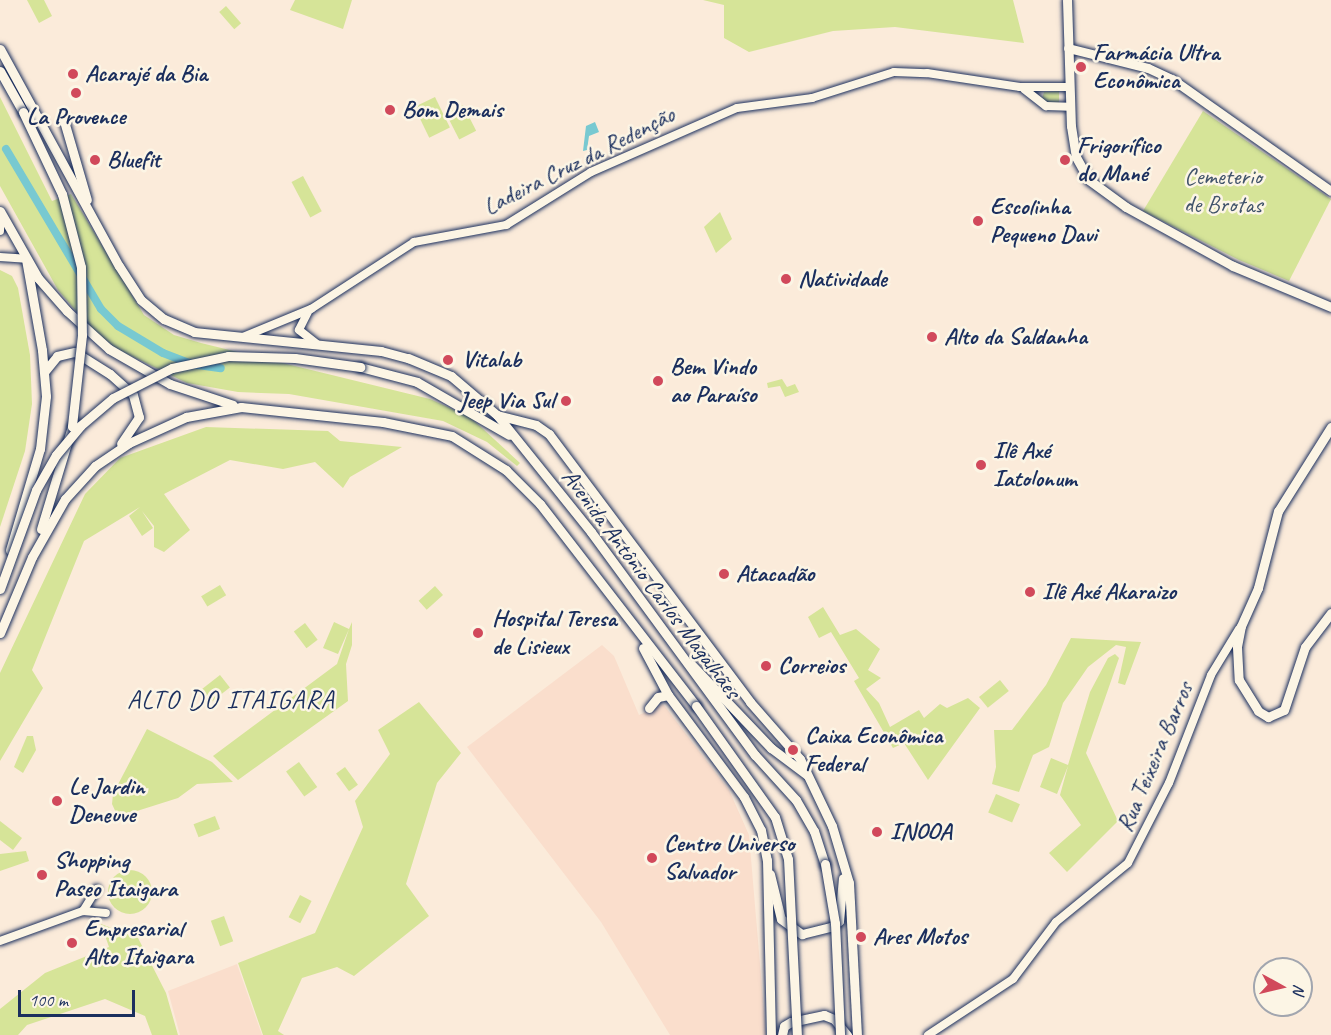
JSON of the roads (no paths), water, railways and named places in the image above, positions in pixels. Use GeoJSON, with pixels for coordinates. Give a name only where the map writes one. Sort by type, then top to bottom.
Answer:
{"type":"FeatureCollection","features":[{"type":"Feature","properties":{"kind":"main road"},"geometry":{"type":"LineString","coordinates":[[1067,0],[1069,107],[1076,157],[1082,171],[1102,190],[1233,266],[1331,307]]}},
{"type":"Feature","properties":{"kind":"main road"},"geometry":{"type":"LineString","coordinates":[[1068,48],[1148,68],[1172,79],[1331,191]]}},
{"type":"Feature","properties":{"kind":"main road"},"geometry":{"type":"LineString","coordinates":[[0,49],[93,219]]}},
{"type":"Feature","properties":{"kind":"main road"},"geometry":{"type":"LineString","coordinates":[[0,70],[62,194],[81,267],[82,335],[72,426],[32,557]]}},
{"type":"Feature","properties":{"kind":"main road"},"geometry":{"type":"LineString","coordinates":[[64,121],[93,219]]}},
{"type":"Feature","properties":{"kind":"main road"},"geometry":{"type":"LineString","coordinates":[[0,211],[26,259],[67,311],[127,362],[189,392],[241,407]]}},
{"type":"Feature","properties":{"kind":"main road","name":"Avenida Antônio Carlos Magalhães"},"geometry":{"type":"LineString","coordinates":[[93,219],[133,289],[164,319],[194,332],[381,351],[430,365],[470,390],[497,415],[513,438],[585,524],[756,755],[796,800],[814,831],[825,864],[835,923],[840,1035]]}},
{"type":"Feature","properties":{"kind":"main road"},"geometry":{"type":"LineString","coordinates":[[0,577],[40,449],[45,371],[26,259]]}},
{"type":"Feature","properties":{"kind":"main road"},"geometry":{"type":"LineString","coordinates":[[45,371],[57,356],[75,352],[90,357],[133,396],[139,421],[116,451]]}},
{"type":"Feature","properties":{"kind":"main road"},"geometry":{"type":"LineString","coordinates":[[0,589],[36,490],[56,455],[80,426],[113,398],[172,368],[228,356],[295,358],[360,366],[417,382],[513,438]]}},
{"type":"Feature","properties":{"kind":"main road","name":"Avenida Antônio Carlos Magalhães"},"geometry":{"type":"LineString","coordinates":[[0,633],[32,557],[77,483],[116,451],[168,423],[207,411],[241,407],[408,425],[473,446],[506,470],[534,497],[620,612],[696,706],[775,817],[788,859],[797,1035]]}},
{"type":"Feature","properties":{"kind":"main road","name":"Avenida Antônio Carlos Magalhães"},"geometry":{"type":"LineString","coordinates":[[497,415],[543,428],[572,463],[750,702],[800,759],[810,778],[844,863],[852,911],[857,1035]]}},
{"type":"Feature","properties":{"kind":"main road","name":"Rua Teixeira Barros"},"geometry":{"type":"LineString","coordinates":[[1241,626],[1258,588],[1278,511],[1331,427]]}},
{"type":"Feature","properties":{"kind":"main road","name":"Avenida Antônio Carlos Magalhães"},"geometry":{"type":"LineString","coordinates":[[620,612],[668,695],[749,805],[761,830],[766,860],[771,1035]]}},
{"type":"Feature","properties":{"kind":"main road"},"geometry":{"type":"LineString","coordinates":[[1241,626],[1237,647],[1239,680],[1250,702],[1268,717],[1280,714],[1287,705],[1305,647],[1331,614]]}},
{"type":"Feature","properties":{"kind":"main road"},"geometry":{"type":"LineString","coordinates":[[687,662],[771,748],[810,778]]}},
{"type":"Feature","properties":{"kind":"main road"},"geometry":{"type":"LineString","coordinates":[[650,708],[658,697],[668,695]]}},
{"type":"Feature","properties":{"kind":"main road"},"geometry":{"type":"LineString","coordinates":[[766,860],[781,919],[802,934],[831,927],[839,921],[844,863]]}},
{"type":"Feature","properties":{"kind":"main road"},"geometry":{"type":"LineString","coordinates":[[782,1035],[784,1026],[791,1022],[824,1015],[841,1024],[847,1035]]}},
{"type":"Feature","properties":{"kind":"street","name":"Ladeira Cruz da Redenção"},"geometry":{"type":"LineString","coordinates":[[242,337],[311,309],[414,242],[506,225],[591,172],[737,108],[812,98],[894,72],[927,73],[1020,87],[1069,87]]}},
{"type":"Feature","properties":{"kind":"street","name":"Ladeira Cruz da Redenção"},"geometry":{"type":"LineString","coordinates":[[1020,87],[1041,103],[1069,107]]}},
{"type":"Feature","properties":{"kind":"street"},"geometry":{"type":"LineString","coordinates":[[1041,103],[1039,94],[1042,88]]}},
{"type":"Feature","properties":{"kind":"street"},"geometry":{"type":"LineString","coordinates":[[0,211],[0,231]]}},
{"type":"Feature","properties":{"kind":"street"},"geometry":{"type":"LineString","coordinates":[[0,257],[26,259]]}},
{"type":"Feature","properties":{"kind":"street"},"geometry":{"type":"LineString","coordinates":[[311,309],[300,322],[298,330],[321,346]]}},
{"type":"Feature","properties":{"kind":"street","name":"Rua Teixeira Barros"},"geometry":{"type":"LineString","coordinates":[[928,1035],[1013,979],[1056,922],[1128,863],[1169,783],[1211,675],[1241,626]]}},
{"type":"Feature","properties":{"kind":"street"},"geometry":{"type":"LineString","coordinates":[[83,911],[97,890]]}},
{"type":"Feature","properties":{"kind":"street"},"geometry":{"type":"LineString","coordinates":[[0,941],[83,911],[106,913]]}},
{"type":"Feature","properties":{"kind":"water"},"geometry":{"type":"Polygon","coordinates":[[[595,122],[599,132],[589,136],[587,150],[583,151],[586,126],[595,122]]]}},
{"type":"Feature","properties":{"kind":"waterway"},"geometry":{"type":"LineString","coordinates":[[6,149],[101,309],[118,326],[163,353],[191,364],[221,368]]}},
{"type":"Feature","properties":{"kind":"place","name":"Farmácia Ultra Econômica"},"geometry":{"type":"Point","coordinates":[1081,67]}},
{"type":"Feature","properties":{"kind":"place","name":"Acarajé da Bia"},"geometry":{"type":"Point","coordinates":[73,74]}},
{"type":"Feature","properties":{"kind":"place","name":"La Provence"},"geometry":{"type":"Point","coordinates":[76,93]}},
{"type":"Feature","properties":{"kind":"place","name":"Bom Demais"},"geometry":{"type":"Point","coordinates":[390,110]}},
{"type":"Feature","properties":{"kind":"place","name":"Bluefit"},"geometry":{"type":"Point","coordinates":[95,160]}},
{"type":"Feature","properties":{"kind":"place","name":"Frigorífico do Mané"},"geometry":{"type":"Point","coordinates":[1065,160]}},
{"type":"Feature","properties":{"kind":"place","name":"Escolinha Pequeno Davi"},"geometry":{"type":"Point","coordinates":[978,221]}},
{"type":"Feature","properties":{"kind":"place","name":"Natividade"},"geometry":{"type":"Point","coordinates":[786,279]}},
{"type":"Feature","properties":{"kind":"place","name":"Alto da Saldanha"},"geometry":{"type":"Point","coordinates":[932,337]}},
{"type":"Feature","properties":{"kind":"place","name":"Vitalab"},"geometry":{"type":"Point","coordinates":[448,360]}},
{"type":"Feature","properties":{"kind":"place","name":"Bem Vindo ao Paraíso"},"geometry":{"type":"Point","coordinates":[658,381]}},
{"type":"Feature","properties":{"kind":"place","name":"Jeep Via Sul"},"geometry":{"type":"Point","coordinates":[566,401]}},
{"type":"Feature","properties":{"kind":"place","name":"Ilê Axé Iatolonum"},"geometry":{"type":"Point","coordinates":[981,465]}},
{"type":"Feature","properties":{"kind":"place","name":"Atacadão"},"geometry":{"type":"Point","coordinates":[724,574]}},
{"type":"Feature","properties":{"kind":"place","name":"Ilê Axé Akaraizo"},"geometry":{"type":"Point","coordinates":[1030,592]}},
{"type":"Feature","properties":{"kind":"place","name":"Hospital Teresa de Lisieux"},"geometry":{"type":"Point","coordinates":[478,633]}},
{"type":"Feature","properties":{"kind":"place","name":"Correios"},"geometry":{"type":"Point","coordinates":[766,666]}},
{"type":"Feature","properties":{"kind":"place","name":"Caixa Econômica Federal"},"geometry":{"type":"Point","coordinates":[793,750]}},
{"type":"Feature","properties":{"kind":"place","name":"Le Jardin Deneuve"},"geometry":{"type":"Point","coordinates":[57,801]}},
{"type":"Feature","properties":{"kind":"place","name":"INOOA"},"geometry":{"type":"Point","coordinates":[877,832]}},
{"type":"Feature","properties":{"kind":"place","name":"Centro Universo Salvador"},"geometry":{"type":"Point","coordinates":[652,858]}},
{"type":"Feature","properties":{"kind":"place","name":"Shopping Paseo Itaigara"},"geometry":{"type":"Point","coordinates":[42,875]}},
{"type":"Feature","properties":{"kind":"place","name":"Ares Motos"},"geometry":{"type":"Point","coordinates":[861,937]}},
{"type":"Feature","properties":{"kind":"place","name":"Empresarial Alto Itaigara"},"geometry":{"type":"Point","coordinates":[72,943]}},
{"type":"Feature","properties":{"kind":"district","name":"ALTO DO ITAIGARA"},"geometry":{"type":"Point","coordinates":[231,700]}},
{"type":"Feature","properties":{"kind":"park label","name":"Cemeterio de Brotas"},"geometry":{"type":"Point","coordinates":[1223,191]}}]}
